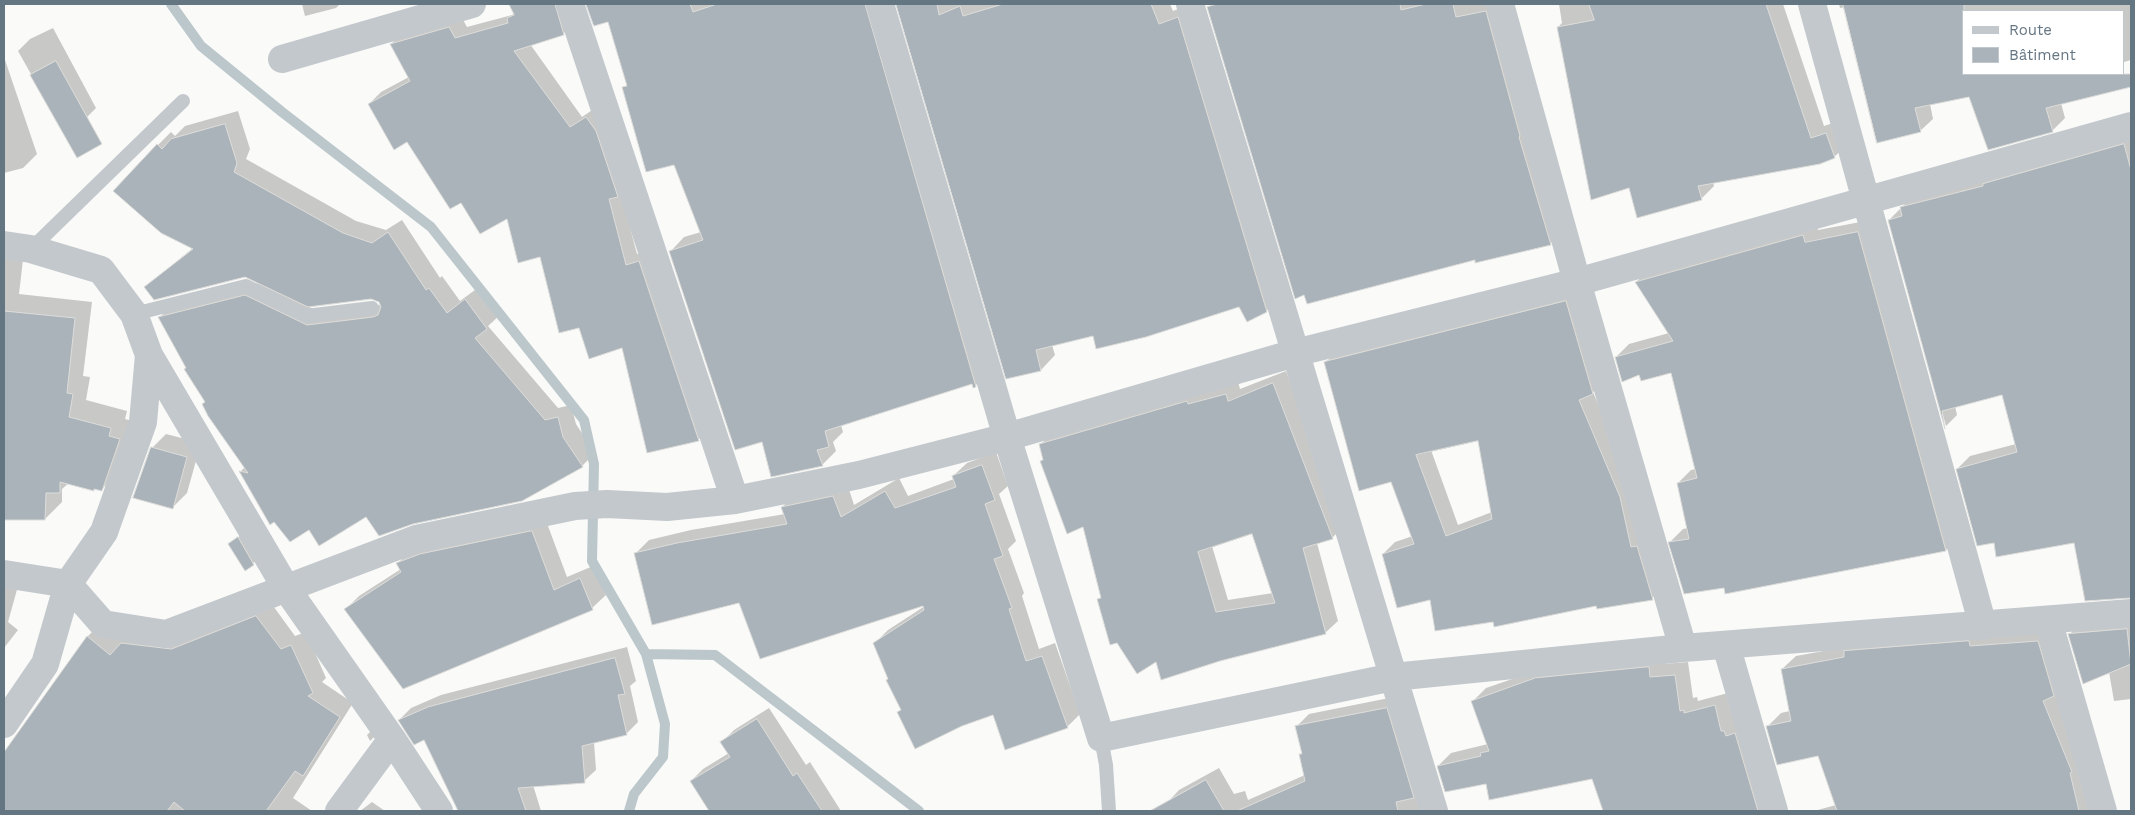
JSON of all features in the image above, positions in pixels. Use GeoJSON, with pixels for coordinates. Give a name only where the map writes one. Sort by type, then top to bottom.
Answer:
{"type":"FeatureCollection","features":[{"type":"Feature","properties":{"kind":"street"},"geometry":{"type":"LineString","coordinates":[[282,59],[472,4]]}},
{"type":"Feature","properties":{"kind":"street"},"geometry":{"type":"LineString","coordinates":[[570,4],[736,500]]}},
{"type":"Feature","properties":{"kind":"street"},"geometry":{"type":"LineString","coordinates":[[880,4],[1007,437],[1101,738],[1393,677],[1683,648],[2131,613]]}},
{"type":"Feature","properties":{"kind":"street"},"geometry":{"type":"LineString","coordinates":[[1190,4],[1434,811]]}},
{"type":"Feature","properties":{"kind":"street"},"geometry":{"type":"LineString","coordinates":[[1500,4],[1577,282],[1683,648]]}},
{"type":"Feature","properties":{"kind":"street"},"geometry":{"type":"LineString","coordinates":[[1812,4],[1983,626]]}},
{"type":"Feature","properties":{"kind":"street"},"geometry":{"type":"LineString","coordinates":[[4,574],[68,584],[103,624],[166,634],[416,539],[575,506],[608,504],[667,507],[736,500],[859,475],[1007,437],[1295,353],[1577,282],[2131,126]]}},
{"type":"Feature","properties":{"kind":"street"},"geometry":{"type":"LineString","coordinates":[[4,245],[31,249],[101,270],[134,314],[149,354],[286,588],[392,738],[439,811]]}},
{"type":"Feature","properties":{"kind":"street"},"geometry":{"type":"LineString","coordinates":[[4,724],[45,664],[68,584],[104,532],[144,422],[149,354]]}},
{"type":"Feature","properties":{"kind":"street"},"geometry":{"type":"LineString","coordinates":[[2048,620],[2103,811]]}},
{"type":"Feature","properties":{"kind":"street"},"geometry":{"type":"LineString","coordinates":[[1726,645],[1774,811]]}},
{"type":"Feature","properties":{"kind":"street"},"geometry":{"type":"LineString","coordinates":[[339,811],[392,738]]}},
{"type":"Feature","properties":{"kind":"lane"},"geometry":{"type":"LineString","coordinates":[[31,249],[183,101]]}},
{"type":"Feature","properties":{"kind":"lane"},"geometry":{"type":"LineString","coordinates":[[134,314],[246,286],[306,316],[372,308]]}},
{"type":"Feature","properties":{"kind":"lane"},"geometry":{"type":"LineString","coordinates":[[1101,738],[1106,765],[1109,811]]}},
{"type":"Feature","properties":{"kind":"building"},"geometry":{"type":"Polygon","coordinates":[[[509,4],[555,4],[564,35],[514,51],[570,127],[586,117],[596,131],[618,197],[609,199],[626,265],[639,261],[699,441],[647,453],[622,348],[589,359],[579,328],[559,333],[540,257],[518,263],[507,219],[480,234],[461,203],[450,209],[407,142],[394,150],[368,104],[410,81],[390,44],[449,27],[455,38],[508,23],[507,18],[514,15],[509,4]]]}},
{"type":"Feature","properties":{"kind":"building"},"geometry":{"type":"Polygon","coordinates":[[[586,4],[690,4],[693,12],[717,4],[865,4],[976,387],[973,388],[972,384],[825,431],[829,447],[817,450],[823,466],[771,477],[762,442],[735,450],[669,251],[703,240],[674,165],[646,172],[622,87],[627,86],[608,22],[594,26],[586,4]]]}},
{"type":"Feature","properties":{"kind":"building"},"geometry":{"type":"Polygon","coordinates":[[[896,4],[937,4],[939,15],[960,6],[963,16],[1003,4],[1151,4],[1159,24],[1178,17],[1267,312],[1247,322],[1239,307],[1146,337],[1096,349],[1093,336],[1036,350],[1041,371],[1006,379],[896,4]]]}},
{"type":"Feature","properties":{"kind":"building"},"geometry":{"type":"Polygon","coordinates":[[[1218,4],[1400,4],[1401,10],[1426,4],[1453,4],[1456,17],[1486,11],[1519,137],[1551,245],[1475,263],[1475,260],[1307,304],[1304,295],[1295,299],[1207,7],[1218,4]]]}},
{"type":"Feature","properties":{"kind":"building"},"geometry":{"type":"Polygon","coordinates":[[[1589,4],[1766,4],[1811,138],[1826,133],[1835,158],[1820,164],[1698,186],[1702,200],[1637,218],[1629,188],[1591,200],[1557,27],[1594,20],[1589,4]]]}},
{"type":"Feature","properties":{"kind":"building"},"geometry":{"type":"Polygon","coordinates":[[[1843,4],[1964,4],[1964,10],[1962,10],[1962,75],[2131,74],[2131,87],[2046,108],[2053,132],[1988,150],[1969,97],[1915,108],[1921,132],[1877,143],[1843,4]]]}},
{"type":"Feature","properties":{"kind":"building"},"geometry":{"type":"Polygon","coordinates":[[[56,61],[102,144],[77,158],[30,75],[56,61]]]}},
{"type":"Feature","properties":{"kind":"building"},"geometry":{"type":"Polygon","coordinates":[[[225,124],[237,163],[234,172],[343,233],[372,243],[388,232],[426,290],[429,288],[447,313],[465,299],[487,329],[475,338],[545,420],[558,417],[563,437],[583,467],[522,501],[413,524],[379,536],[366,517],[319,546],[309,530],[290,542],[274,522],[270,525],[239,471],[248,473],[208,416],[202,404],[205,402],[184,369],[186,368],[158,317],[245,295],[307,325],[373,317],[378,315],[381,307],[379,302],[371,299],[308,307],[245,277],[154,300],[144,287],[193,249],[161,233],[113,191],[157,144],[162,149],[171,139],[225,124]]]}},
{"type":"Feature","properties":{"kind":"building"},"geometry":{"type":"Polygon","coordinates":[[[2124,144],[2131,170],[2131,598],[2085,601],[2074,543],[1996,557],[1994,543],[1977,546],[1956,469],[2017,452],[2002,395],[1942,411],[1945,429],[1888,220],[1902,216],[1900,207],[1983,186],[1983,184],[2124,144]]]}},
{"type":"Feature","properties":{"kind":"building"},"geometry":{"type":"Polygon","coordinates":[[[1858,232],[1946,551],[1725,594],[1724,588],[1684,594],[1668,542],[1689,539],[1677,483],[1697,478],[1671,373],[1641,381],[1639,375],[1622,382],[1615,357],[1673,341],[1635,282],[1803,235],[1805,242],[1858,232]]]}},
{"type":"Feature","properties":{"kind":"building"},"geometry":{"type":"Polygon","coordinates":[[[1566,301],[1593,394],[1579,400],[1620,497],[1631,547],[1637,546],[1653,600],[1597,609],[1596,606],[1494,627],[1493,622],[1435,631],[1430,600],[1397,608],[1382,554],[1414,544],[1391,482],[1359,491],[1324,362],[1566,301]],[[1478,441],[1416,455],[1446,536],[1492,519],[1478,441]]]}},
{"type":"Feature","properties":{"kind":"building"},"geometry":{"type":"Polygon","coordinates":[[[4,311],[75,318],[67,393],[73,394],[69,417],[111,428],[109,436],[120,439],[102,491],[94,489],[94,491],[60,482],[60,493],[46,493],[45,520],[4,520],[4,311]]]}},
{"type":"Feature","properties":{"kind":"building"},"geometry":{"type":"Polygon","coordinates":[[[1273,383],[1333,539],[1303,548],[1326,634],[1220,661],[1161,680],[1156,662],[1137,674],[1117,643],[1110,645],[1097,599],[1101,598],[1083,527],[1067,534],[1040,461],[1043,460],[1039,444],[1187,401],[1188,404],[1226,394],[1228,401],[1273,383]],[[1252,534],[1198,552],[1216,612],[1275,603],[1252,534]]]}},
{"type":"Feature","properties":{"kind":"building"},"geometry":{"type":"Polygon","coordinates":[[[151,447],[187,457],[173,509],[133,498],[151,447]]]}},
{"type":"Feature","properties":{"kind":"building"},"geometry":{"type":"Polygon","coordinates":[[[982,465],[995,500],[985,504],[1003,556],[994,559],[1012,608],[1009,609],[1026,661],[1042,656],[1068,728],[1005,750],[993,715],[962,726],[915,749],[897,712],[901,710],[886,680],[888,679],[873,643],[924,610],[923,606],[760,659],[739,603],[652,625],[634,553],[677,543],[787,524],[781,507],[833,496],[841,517],[885,491],[895,508],[956,487],[952,476],[982,465]]]}},
{"type":"Feature","properties":{"kind":"building"},"geometry":{"type":"Polygon","coordinates":[[[532,531],[554,590],[580,578],[593,610],[403,689],[344,609],[401,572],[396,563],[420,554],[532,531]]]}},
{"type":"Feature","properties":{"kind":"building"},"geometry":{"type":"Polygon","coordinates":[[[238,537],[254,565],[245,571],[228,544],[238,537]]]}},
{"type":"Feature","properties":{"kind":"building"},"geometry":{"type":"Polygon","coordinates":[[[256,616],[281,649],[291,645],[313,693],[308,696],[340,717],[303,776],[295,771],[266,811],[185,811],[174,802],[167,811],[4,811],[4,752],[87,636],[110,655],[121,643],[171,649],[256,616]]]}},
{"type":"Feature","properties":{"kind":"building"},"geometry":{"type":"Polygon","coordinates":[[[2127,629],[2131,664],[2083,684],[2068,634],[2127,629]]]}},
{"type":"Feature","properties":{"kind":"building"},"geometry":{"type":"Polygon","coordinates":[[[1969,641],[1970,646],[2038,641],[2054,696],[2043,701],[2072,772],[2070,773],[2079,811],[1837,811],[1818,756],[1777,765],[1766,726],[1791,721],[1781,669],[1844,657],[1844,651],[1969,641]]]}},
{"type":"Feature","properties":{"kind":"building"},"geometry":{"type":"Polygon","coordinates":[[[615,658],[625,694],[618,695],[627,735],[582,746],[585,783],[518,788],[526,811],[458,811],[424,740],[414,745],[398,720],[428,707],[615,658]]]}},
{"type":"Feature","properties":{"kind":"building"},"geometry":{"type":"Polygon","coordinates":[[[1649,667],[1650,677],[1675,675],[1680,711],[1684,710],[1684,713],[1715,705],[1721,731],[1724,731],[1726,736],[1735,733],[1758,811],[1603,811],[1592,779],[1489,800],[1486,784],[1445,792],[1437,766],[1481,756],[1480,753],[1489,751],[1471,701],[1535,678],[1649,667]]]}},
{"type":"Feature","properties":{"kind":"building"},"geometry":{"type":"Polygon","coordinates":[[[1387,708],[1414,798],[1396,802],[1398,811],[1237,811],[1305,781],[1299,754],[1302,754],[1295,726],[1387,708]]]}},
{"type":"Feature","properties":{"kind":"building"},"geometry":{"type":"Polygon","coordinates":[[[757,719],[793,776],[797,773],[822,811],[709,811],[690,781],[730,757],[720,742],[757,719]]]}},
{"type":"Feature","properties":{"kind":"building"},"geometry":{"type":"Polygon","coordinates":[[[1206,780],[1224,811],[1150,811],[1206,780]]]}},
{"type":"Feature","properties":{"kind":"waterway"},"geometry":{"type":"LineString","coordinates":[[171,4],[201,46],[282,112],[431,227],[584,420],[594,464],[592,561],[646,654],[665,724],[663,757],[634,794],[629,811]]}},
{"type":"Feature","properties":{"kind":"waterway"},"geometry":{"type":"LineString","coordinates":[[646,654],[715,655],[919,811]]}}]}
